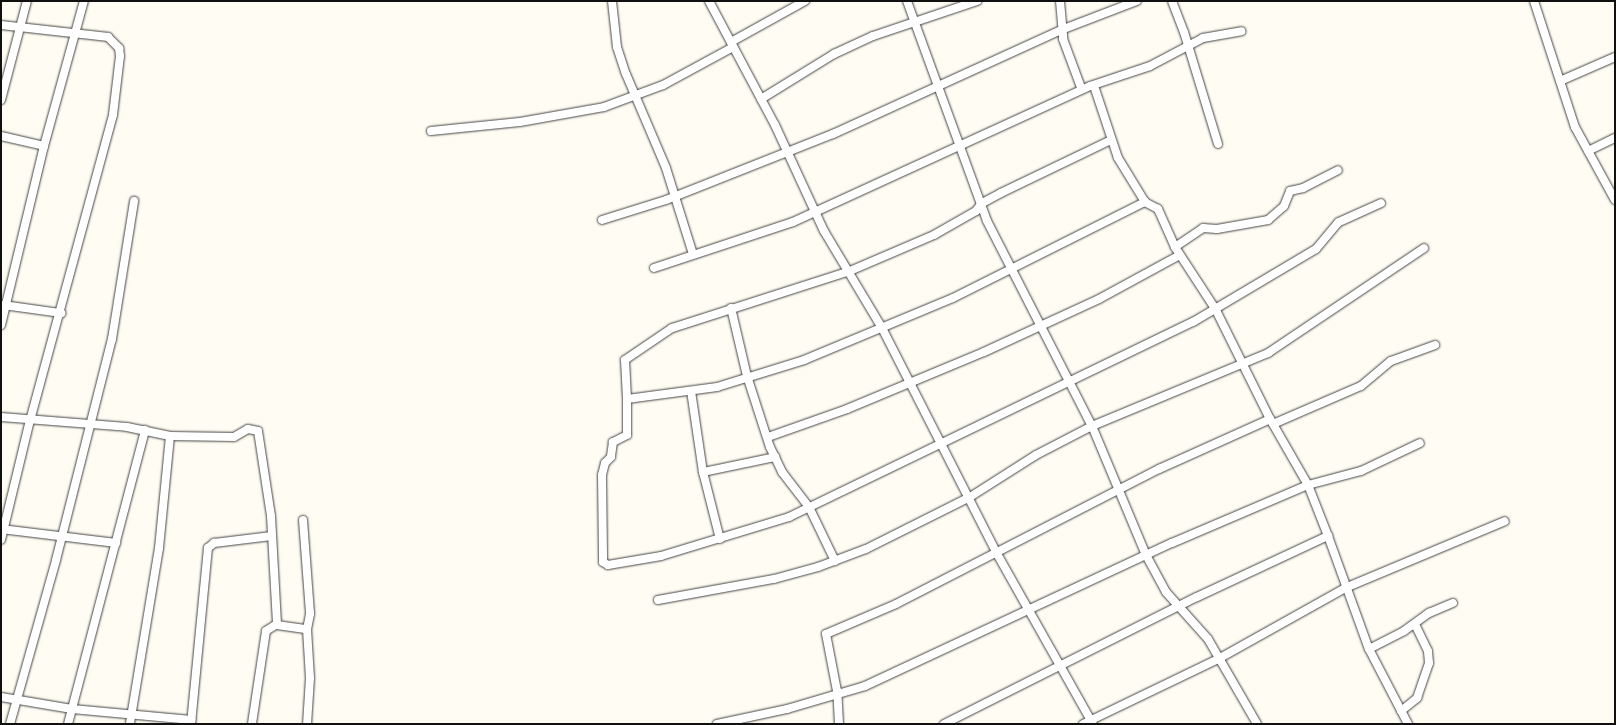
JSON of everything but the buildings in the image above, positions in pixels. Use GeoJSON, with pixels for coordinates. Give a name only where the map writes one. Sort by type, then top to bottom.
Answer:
{"type":"FeatureCollection","features":[{"type":"Feature","properties":{"kind":"street"},"geometry":{"type":"LineString","coordinates":[[1,100],[26,1]]}},
{"type":"Feature","properties":{"kind":"street"},"geometry":{"type":"LineString","coordinates":[[1,324],[4,305],[44,146],[84,1]]}},
{"type":"Feature","properties":{"kind":"street"},"geometry":{"type":"LineString","coordinates":[[612,1],[617,47],[634,98],[655,139],[676,196],[693,254]]}},
{"type":"Feature","properties":{"kind":"street"},"geometry":{"type":"LineString","coordinates":[[708,1],[788,150],[816,212],[882,328],[942,442],[996,552],[1060,666],[1089,723],[1220,658],[1345,588],[1505,521]]}},
{"type":"Feature","properties":{"kind":"street"},"geometry":{"type":"LineString","coordinates":[[431,132],[572,114],[634,98],[732,44],[804,1]]}},
{"type":"Feature","properties":{"kind":"street"},"geometry":{"type":"LineString","coordinates":[[907,1],[958,147],[982,203],[987,221],[1092,426],[1146,555],[1166,592],[1208,639],[1254,723]]}},
{"type":"Feature","properties":{"kind":"street"},"geometry":{"type":"LineString","coordinates":[[761,99],[834,54],[873,36],[977,1]]}},
{"type":"Feature","properties":{"kind":"street"},"geometry":{"type":"LineString","coordinates":[[1060,1],[1061,30],[1082,90]]}},
{"type":"Feature","properties":{"kind":"street"},"geometry":{"type":"LineString","coordinates":[[602,220],[676,196],[938,88],[1061,30],[1137,1]]}},
{"type":"Feature","properties":{"kind":"street"},"geometry":{"type":"LineString","coordinates":[[1172,1],[1218,144]]}},
{"type":"Feature","properties":{"kind":"street"},"geometry":{"type":"LineString","coordinates":[[1534,1],[1575,127],[1615,200]]}},
{"type":"Feature","properties":{"kind":"street"},"geometry":{"type":"LineString","coordinates":[[1,25],[108,37],[119,48],[120,56],[113,115],[61,312],[30,420],[2,529],[1,540]]}},
{"type":"Feature","properties":{"kind":"street"},"geometry":{"type":"LineString","coordinates":[[654,268],[774,229],[816,212],[1094,86],[1110,77],[1150,66],[1202,38],[1241,31]]}},
{"type":"Feature","properties":{"kind":"street"},"geometry":{"type":"LineString","coordinates":[[1560,81],[1615,57]]}},
{"type":"Feature","properties":{"kind":"street"},"geometry":{"type":"LineString","coordinates":[[1094,86],[1111,140],[1145,202],[1158,208],[1175,247],[1216,310],[1272,421],[1308,485],[1369,649],[1408,724]]}},
{"type":"Feature","properties":{"kind":"street"},"geometry":{"type":"LineString","coordinates":[[1,136],[44,146]]}},
{"type":"Feature","properties":{"kind":"street"},"geometry":{"type":"LineString","coordinates":[[1588,151],[1615,138]]}},
{"type":"Feature","properties":{"kind":"street"},"geometry":{"type":"LineString","coordinates":[[1111,140],[982,203],[976,211],[934,235],[850,271],[672,328],[627,358],[624,364],[627,399],[627,435],[612,442],[611,458],[606,463],[602,475],[600,510],[604,564],[617,565],[661,556],[772,524],[809,507],[1216,310],[1316,249],[1339,222],[1381,203]]}},
{"type":"Feature","properties":{"kind":"street"},"geometry":{"type":"LineString","coordinates":[[1175,247],[1203,228],[1217,229],[1268,220],[1284,206],[1290,191],[1303,188],[1338,170]]}},
{"type":"Feature","properties":{"kind":"street"},"geometry":{"type":"LineString","coordinates":[[10,724],[62,535],[114,330],[134,201]]}},
{"type":"Feature","properties":{"kind":"street"},"geometry":{"type":"LineString","coordinates":[[627,399],[691,392],[804,360],[882,328],[1011,268],[1145,202]]}},
{"type":"Feature","properties":{"kind":"street"},"geometry":{"type":"LineString","coordinates":[[658,600],[774,579],[835,561],[970,498],[1036,456],[1092,426],[1242,363],[1282,344],[1424,248]]}},
{"type":"Feature","properties":{"kind":"street"},"geometry":{"type":"LineString","coordinates":[[768,437],[847,409],[910,381],[984,352],[1040,324],[1099,299],[1180,255]]}},
{"type":"Feature","properties":{"kind":"street"},"geometry":{"type":"LineString","coordinates":[[4,305],[61,312]]}},
{"type":"Feature","properties":{"kind":"street"},"geometry":{"type":"LineString","coordinates":[[731,308],[747,376],[775,457],[809,507],[835,561]]}},
{"type":"Feature","properties":{"kind":"street"},"geometry":{"type":"LineString","coordinates":[[839,724],[837,696],[826,634],[896,604],[1120,490],[1272,421],[1361,386],[1391,361],[1435,345]]}},
{"type":"Feature","properties":{"kind":"street"},"geometry":{"type":"LineString","coordinates":[[691,392],[702,472],[720,539]]}},
{"type":"Feature","properties":{"kind":"street"},"geometry":{"type":"LineString","coordinates":[[1,416],[145,430],[170,436],[234,437],[248,429],[257,429],[272,536],[277,625]]}},
{"type":"Feature","properties":{"kind":"street"},"geometry":{"type":"LineString","coordinates":[[68,724],[145,430]]}},
{"type":"Feature","properties":{"kind":"street"},"geometry":{"type":"LineString","coordinates":[[130,724],[159,548],[170,436]]}},
{"type":"Feature","properties":{"kind":"street"},"geometry":{"type":"LineString","coordinates":[[717,724],[837,696],[1146,555],[1308,485],[1361,471],[1420,443]]}},
{"type":"Feature","properties":{"kind":"street"},"geometry":{"type":"LineString","coordinates":[[702,472],[775,457]]}},
{"type":"Feature","properties":{"kind":"street"},"geometry":{"type":"LineString","coordinates":[[303,520],[310,614],[307,629],[310,678],[307,724]]}},
{"type":"Feature","properties":{"kind":"street"},"geometry":{"type":"LineString","coordinates":[[2,529],[116,543]]}},
{"type":"Feature","properties":{"kind":"street"},"geometry":{"type":"LineString","coordinates":[[1,697],[72,709],[191,722],[208,548],[214,543],[272,536]]}},
{"type":"Feature","properties":{"kind":"street"},"geometry":{"type":"LineString","coordinates":[[944,724],[1178,606],[1328,536]]}},
{"type":"Feature","properties":{"kind":"street"},"geometry":{"type":"LineString","coordinates":[[1369,649],[1415,624],[1429,613],[1453,603]]}},
{"type":"Feature","properties":{"kind":"street"},"geometry":{"type":"LineString","coordinates":[[1401,711],[1417,698],[1429,663],[1428,651],[1415,624]]}},
{"type":"Feature","properties":{"kind":"street"},"geometry":{"type":"LineString","coordinates":[[252,724],[266,631],[277,625],[307,629]]}}]}
